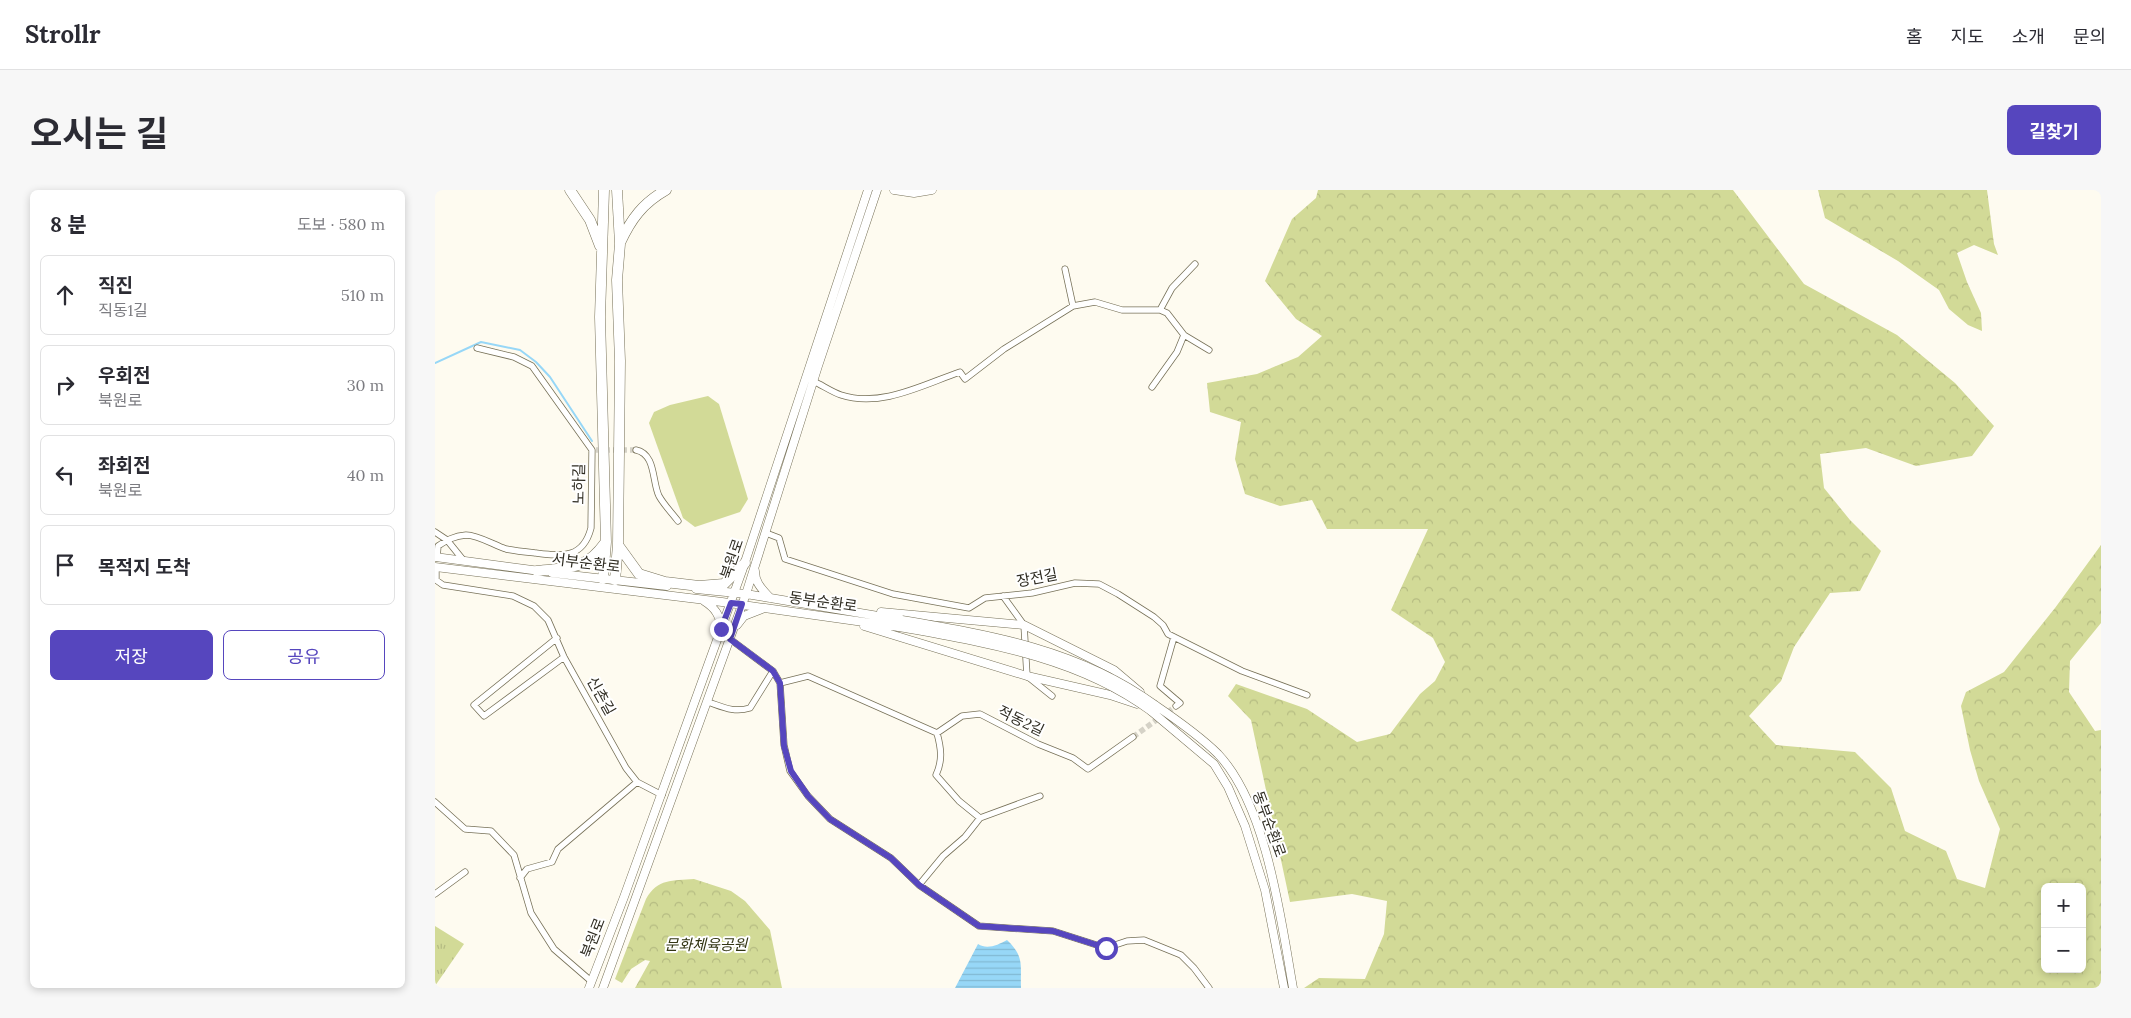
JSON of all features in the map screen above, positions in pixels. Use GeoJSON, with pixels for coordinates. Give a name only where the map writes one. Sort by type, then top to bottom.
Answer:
{"type":"FeatureCollection","features":[{"type":"Feature","properties":{"kind":"highway"},"geometry":{"type":"LineString","coordinates":[[570,190],[590,220],[602,251]]}},
{"type":"Feature","properties":{"kind":"highway"},"geometry":{"type":"LineString","coordinates":[[602,583],[606,542],[600,317],[604,190]]}},
{"type":"Feature","properties":{"kind":"highway"},"geometry":{"type":"LineString","coordinates":[[615,584],[618,544],[620,361],[617,280],[620,244],[617,190]]}},
{"type":"Feature","properties":{"kind":"highway"},"geometry":{"type":"LineString","coordinates":[[620,244],[629,224],[640,208],[666,190]]}},
{"type":"Feature","properties":{"kind":"highway"},"geometry":{"type":"LineString","coordinates":[[537,571],[584,564],[596,556],[606,542]]}},
{"type":"Feature","properties":{"kind":"highway"},"geometry":{"type":"LineString","coordinates":[[618,544],[639,574],[667,584],[695,587],[724,584],[750,564]]}},
{"type":"Feature","properties":{"kind":"street","name":"북원로"},"geometry":{"type":"LineString","coordinates":[[603,988],[746,594],[750,564],[826,314],[868,190]]}},
{"type":"Feature","properties":{"kind":"street","name":"북원로"},"geometry":{"type":"LineString","coordinates":[[590,984],[662,795],[734,593],[766,533],[813,381],[877,190]]}},
{"type":"Feature","properties":{"kind":"street"},"geometry":{"type":"LineString","coordinates":[[895,190],[914,193],[932,190]]}},
{"type":"Feature","properties":{"kind":"street"},"geometry":{"type":"LineString","coordinates":[[1160,310],[1172,288],[1195,264]]}},
{"type":"Feature","properties":{"kind":"street"},"geometry":{"type":"LineString","coordinates":[[1065,269],[1073,306]]}},
{"type":"Feature","properties":{"kind":"street"},"geometry":{"type":"LineString","coordinates":[[813,381],[841,395],[867,399],[885,398],[960,372],[965,379],[1003,349],[1073,306],[1095,302],[1122,310],[1160,310],[1167,313],[1184,335],[1209,350]]}},
{"type":"Feature","properties":{"kind":"street"},"geometry":{"type":"LineString","coordinates":[[826,314],[835,316]]}},
{"type":"Feature","properties":{"kind":"street"},"geometry":{"type":"LineString","coordinates":[[1152,387],[1177,352],[1184,335]]}},
{"type":"Feature","properties":{"kind":"street","name":"노하길"},"geometry":{"type":"LineString","coordinates":[[457,537],[468,535],[507,549],[562,555],[575,552],[583,547],[588,539],[591,528],[594,450],[532,366],[514,357],[477,348]]}},
{"type":"Feature","properties":{"kind":"street"},"geometry":{"type":"LineString","coordinates":[[636,450],[642,452],[649,460],[654,471],[658,494],[678,521]]}},
{"type":"Feature","properties":{"kind":"street"},"geometry":{"type":"LineString","coordinates":[[435,532],[447,540],[464,561]]}},
{"type":"Feature","properties":{"kind":"street","name":"장전길"},"geometry":{"type":"LineString","coordinates":[[766,533],[779,538],[785,559],[893,594],[969,608],[985,598],[1032,593],[1075,582],[1099,584],[1119,594],[1154,617],[1163,625],[1168,634],[1242,672],[1307,695]]}},
{"type":"Feature","properties":{"kind":"street"},"geometry":{"type":"LineString","coordinates":[[435,567],[438,546],[447,540],[457,537],[456,552]]}},
{"type":"Feature","properties":{"kind":"street","name":"서부순환로"},"geometry":{"type":"LineString","coordinates":[[436,558],[537,571],[602,583]]}},
{"type":"Feature","properties":{"kind":"street"},"geometry":{"type":"LineString","coordinates":[[750,564],[758,586],[770,598]]}},
{"type":"Feature","properties":{"kind":"street","name":"서부순환로"},"geometry":{"type":"LineString","coordinates":[[435,567],[615,584],[667,584]]}},
{"type":"Feature","properties":{"kind":"street","name":"신촌길"},"geometry":{"type":"LineString","coordinates":[[435,567],[436,580],[443,585],[513,596],[534,606],[548,620],[564,657],[626,768],[637,782],[662,795]]}},
{"type":"Feature","properties":{"kind":"street","name":"서부순환로"},"geometry":{"type":"LineString","coordinates":[[615,584],[731,603]]}},
{"type":"Feature","properties":{"kind":"street"},"geometry":{"type":"LineString","coordinates":[[695,587],[734,593]]}},
{"type":"Feature","properties":{"kind":"street","name":"동부순환로"},"geometry":{"type":"LineString","coordinates":[[734,593],[770,598],[817,610],[900,624],[973,632],[1065,656],[1122,682],[1215,764],[1228,787],[1245,826],[1265,890],[1284,988]]}},
{"type":"Feature","properties":{"kind":"street"},"geometry":{"type":"LineString","coordinates":[[1003,596],[1024,625],[1027,676],[1052,696]]}},
{"type":"Feature","properties":{"kind":"street"},"geometry":{"type":"LineString","coordinates":[[700,599],[716,611],[720,618],[721,629]]}},
{"type":"Feature","properties":{"kind":"street","name":"동부순환로"},"geometry":{"type":"LineString","coordinates":[[731,603],[765,608],[817,610]]}},
{"type":"Feature","properties":{"kind":"street"},"geometry":{"type":"LineString","coordinates":[[733,630],[744,616],[765,608]]}},
{"type":"Feature","properties":{"kind":"street"},"geometry":{"type":"LineString","coordinates":[[817,610],[1024,625],[1115,670],[1151,706]]}},
{"type":"Feature","properties":{"kind":"street"},"geometry":{"type":"LineString","coordinates":[[817,610],[1027,676],[1151,706]]}},
{"type":"Feature","properties":{"kind":"street"},"geometry":{"type":"LineString","coordinates":[[1174,637],[1160,686],[1180,703],[1176,706]]}},
{"type":"Feature","properties":{"kind":"street"},"geometry":{"type":"LineString","coordinates":[[557,638],[474,705],[484,716],[564,657]]}},
{"type":"Feature","properties":{"kind":"street"},"geometry":{"type":"LineString","coordinates":[[730,639],[773,671],[780,683],[784,746],[791,771],[808,796],[830,819],[891,858],[919,885],[979,926],[1053,931],[1106,948],[1127,941],[1144,940],[1181,955],[1194,968],[1209,988]]}},
{"type":"Feature","properties":{"kind":"street"},"geometry":{"type":"LineString","coordinates":[[697,697],[730,710],[740,711],[750,708],[773,671]]}},
{"type":"Feature","properties":{"kind":"street"},"geometry":{"type":"LineString","coordinates":[[780,683],[808,676],[937,733],[941,750],[941,765],[936,775],[959,801],[980,818]]}},
{"type":"Feature","properties":{"kind":"street","name":"동부순환로"},"geometry":{"type":"LineString","coordinates":[[1151,706],[1219,755],[1234,776],[1247,800],[1268,855],[1293,988]]}},
{"type":"Feature","properties":{"kind":"street","name":"적동2길"},"geometry":{"type":"LineString","coordinates":[[937,733],[962,716],[980,714],[1038,744],[1073,758],[1088,769],[1133,737]]}},
{"type":"Feature","properties":{"kind":"street"},"geometry":{"type":"LineString","coordinates":[[520,878],[527,868],[552,862],[558,849],[637,782]]}},
{"type":"Feature","properties":{"kind":"street"},"geometry":{"type":"LineString","coordinates":[[662,795],[671,798]]}},
{"type":"Feature","properties":{"kind":"street"},"geometry":{"type":"LineString","coordinates":[[919,885],[943,856],[965,837],[980,818],[1040,796]]}},
{"type":"Feature","properties":{"kind":"street"},"geometry":{"type":"LineString","coordinates":[[435,802],[465,828],[491,831],[514,855],[531,913],[554,949],[590,984]]}},
{"type":"Feature","properties":{"kind":"street"},"geometry":{"type":"LineString","coordinates":[[435,894],[465,872]]}},
{"type":"Feature","properties":{"kind":"green space"},"geometry":{"type":"Polygon","coordinates":[[[1318,190],[1733,190],[1804,284],[1897,335],[1955,383],[1994,426],[1972,456],[1916,466],[1866,448],[1820,454],[1824,488],[1850,520],[1881,551],[1860,591],[1830,593],[1794,647],[1781,681],[1749,716],[1776,745],[1855,752],[1891,788],[1905,831],[1946,851],[1957,879],[1985,888],[2000,829],[1979,781],[1970,750],[1961,706],[1966,692],[2004,672],[2055,608],[2101,545],[2101,623],[2070,661],[2069,692],[2095,731],[2101,730],[2101,988],[1304,988],[1319,978],[1365,979],[1384,934],[1387,901],[1352,894],[1290,902],[1251,720],[1228,696],[1236,684],[1307,709],[1357,742],[1390,734],[1420,694],[1435,681],[1445,662],[1433,638],[1391,610],[1428,529],[1327,529],[1312,500],[1280,506],[1245,494],[1235,459],[1241,422],[1210,412],[1207,383],[1257,374],[1298,357],[1322,336],[1296,319],[1265,281],[1292,219],[1316,198],[1318,190]]]}},
{"type":"Feature","properties":{"kind":"green space"},"geometry":{"type":"Polygon","coordinates":[[[1818,190],[1987,190],[1994,244],[1998,255],[1974,245],[1957,253],[1981,313],[1982,331],[1968,325],[1949,309],[1939,290],[1898,261],[1825,218],[1818,190]]]}},
{"type":"Feature","properties":{"kind":"green space"},"geometry":{"type":"Polygon","coordinates":[[[708,396],[719,404],[748,499],[740,512],[695,527],[683,518],[649,423],[654,412],[670,405],[708,396]]]}},
{"type":"Feature","properties":{"kind":"green space","name":"문화체육공원"},"geometry":{"type":"Polygon","coordinates":[[[694,879],[731,891],[745,901],[770,930],[782,988],[635,988],[650,961],[645,960],[631,969],[622,983],[615,979],[646,899],[651,892],[655,887],[666,882],[694,879]]]}},
{"type":"Feature","properties":{"kind":"green space"},"geometry":{"type":"Polygon","coordinates":[[[435,926],[464,944],[435,986],[435,926]]]}},
{"type":"Feature","properties":{"kind":"water"},"geometry":{"type":"Polygon","coordinates":[[[1007,940],[1019,957],[1021,988],[955,988],[978,944],[989,947],[1007,940]]]}},
{"type":"Feature","properties":{"kind":"waterway"},"geometry":{"type":"LineString","coordinates":[[435,363],[481,342],[520,350],[536,362],[550,377],[592,441]]}},
{"type":"Feature","properties":{"kind":"tunnel"},"geometry":{"type":"LineString","coordinates":[[596,450],[636,450]]}},
{"type":"Feature","properties":{"kind":"tunnel"},"geometry":{"type":"LineString","coordinates":[[1133,737],[1176,706]]}},
{"type":"Feature","properties":{"kind":"route"},"geometry":{"type":"LineString","coordinates":[[721,629],[731,603],[742,604],[730,639],[773,671],[780,683],[784,746],[791,771],[808,796],[830,819],[891,858],[919,885],[979,926],[1053,931],[1106,948]]}}]}
